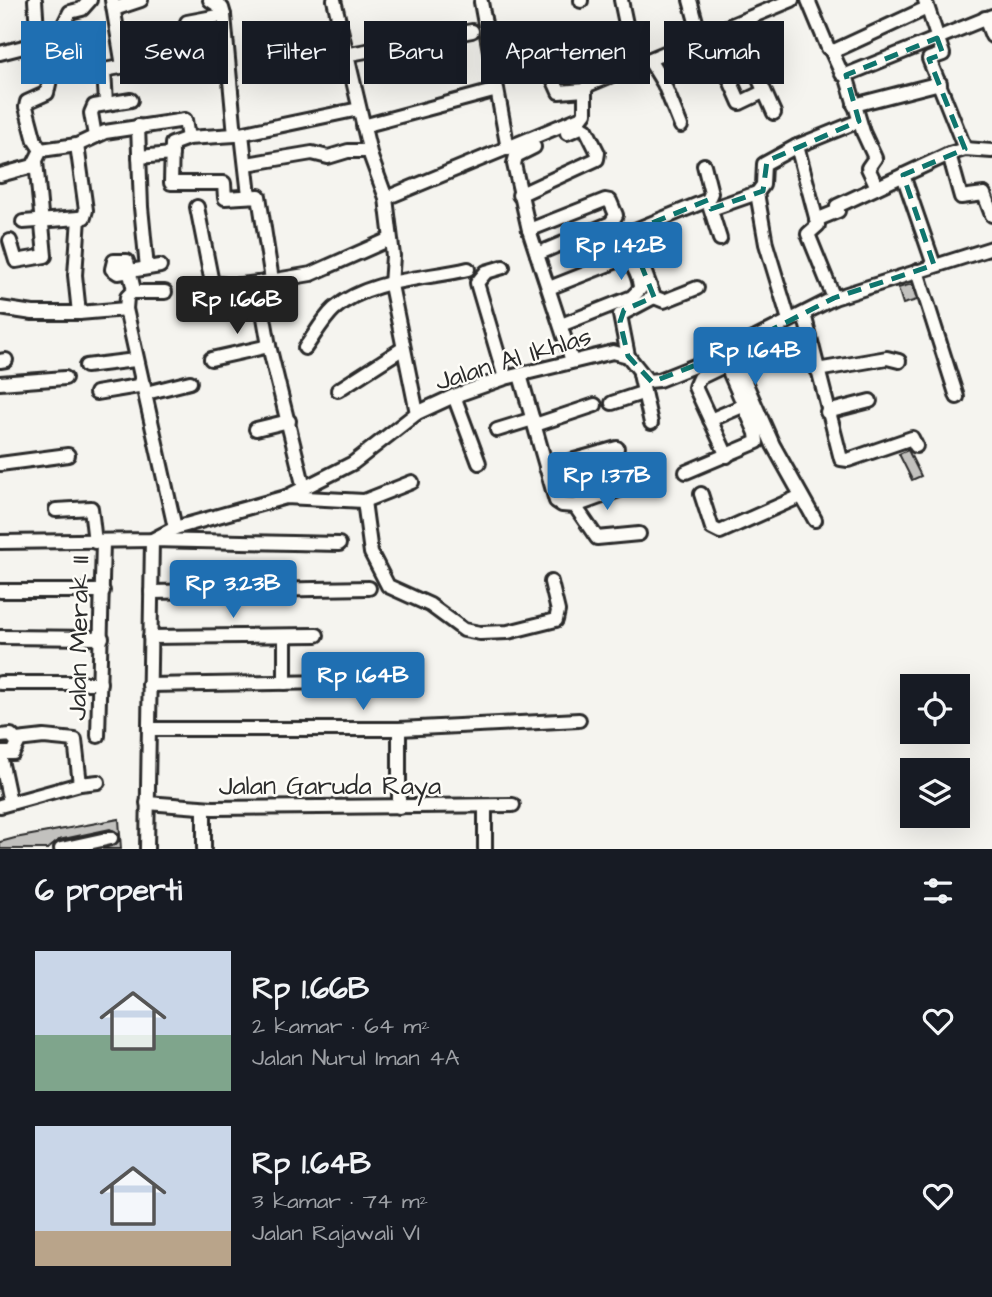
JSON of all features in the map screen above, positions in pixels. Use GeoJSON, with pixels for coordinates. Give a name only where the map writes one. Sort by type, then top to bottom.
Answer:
{"type":"FeatureCollection","features":[{"type":"Feature","properties":{"kind":"street"},"geometry":{"type":"LineString","coordinates":[[36,0],[37,21]]}},
{"type":"Feature","properties":{"kind":"street"},"geometry":{"type":"LineString","coordinates":[[65,21],[69,12],[82,9],[90,0]]}},
{"type":"Feature","properties":{"kind":"street"},"geometry":{"type":"LineString","coordinates":[[120,47],[113,4],[141,0]]}},
{"type":"Feature","properties":{"kind":"street"},"geometry":{"type":"LineString","coordinates":[[209,0],[222,8],[224,15],[239,134],[247,164],[249,195]]}},
{"type":"Feature","properties":{"kind":"street"},"geometry":{"type":"LineString","coordinates":[[334,0],[338,21]]}},
{"type":"Feature","properties":{"kind":"street"},"geometry":{"type":"LineString","coordinates":[[621,0],[625,21]]}},
{"type":"Feature","properties":{"kind":"street"},"geometry":{"type":"LineString","coordinates":[[690,0],[699,21]]}},
{"type":"Feature","properties":{"kind":"street"},"geometry":{"type":"LineString","coordinates":[[743,21],[778,3],[792,0]]}},
{"type":"Feature","properties":{"kind":"street"},"geometry":{"type":"LineString","coordinates":[[808,0],[842,74],[846,75],[859,121],[875,158],[868,168],[877,187]]}},
{"type":"Feature","properties":{"kind":"street"},"geometry":{"type":"LineString","coordinates":[[481,2],[508,149]]}},
{"type":"Feature","properties":{"kind":"street"},"geometry":{"type":"LineString","coordinates":[[831,50],[860,41],[926,4],[943,54],[929,59],[965,149]]}},
{"type":"Feature","properties":{"kind":"street"},"geometry":{"type":"LineString","coordinates":[[192,21],[224,15]]}},
{"type":"Feature","properties":{"kind":"street"},"geometry":{"type":"LineString","coordinates":[[846,75],[988,17],[992,36]]}},
{"type":"Feature","properties":{"kind":"street"},"geometry":{"type":"LineString","coordinates":[[350,54],[472,32]]}},
{"type":"Feature","properties":{"kind":"street"},"geometry":{"type":"LineString","coordinates":[[0,53],[21,49]]}},
{"type":"Feature","properties":{"kind":"street"},"geometry":{"type":"LineString","coordinates":[[664,55],[650,61],[664,84],[681,126]]}},
{"type":"Feature","properties":{"kind":"street"},"geometry":{"type":"LineString","coordinates":[[106,103],[104,69],[120,66]]}},
{"type":"Feature","properties":{"kind":"street"},"geometry":{"type":"LineString","coordinates":[[350,74],[369,150],[386,198],[393,256],[391,285],[417,413]]}},
{"type":"Feature","properties":{"kind":"street"},"geometry":{"type":"LineString","coordinates":[[854,105],[940,83]]}},
{"type":"Feature","properties":{"kind":"street"},"geometry":{"type":"LineString","coordinates":[[10,241],[16,261],[42,258],[45,251],[39,156],[26,107],[27,102],[47,93],[49,84]]}},
{"type":"Feature","properties":{"kind":"street"},"geometry":{"type":"LineString","coordinates":[[555,84],[559,92],[585,90],[591,84]]}},
{"type":"Feature","properties":{"kind":"street"},"geometry":{"type":"LineString","coordinates":[[731,84],[740,102],[763,92]]}},
{"type":"Feature","properties":{"kind":"street"},"geometry":{"type":"LineString","coordinates":[[760,84],[774,113]]}},
{"type":"Feature","properties":{"kind":"street"},"geometry":{"type":"LineString","coordinates":[[363,126],[497,90]]}},
{"type":"Feature","properties":{"kind":"street"},"geometry":{"type":"LineString","coordinates":[[386,198],[584,116],[585,90]]}},
{"type":"Feature","properties":{"kind":"street"},"geometry":{"type":"LineString","coordinates":[[94,136],[92,109],[106,103],[131,100]]}},
{"type":"Feature","properties":{"kind":"street"},"geometry":{"type":"LineString","coordinates":[[272,280],[260,198],[249,195],[225,198],[225,183],[171,183],[173,142],[188,138],[239,134],[359,109]]}},
{"type":"Feature","properties":{"kind":"street"},"geometry":{"type":"LineString","coordinates":[[0,175],[27,168],[39,156],[77,145],[94,136],[138,126],[185,120],[188,138]]}},
{"type":"Feature","properties":{"kind":"street"},"geometry":{"type":"LineString","coordinates":[[654,298],[631,239],[632,233],[709,205],[757,193],[764,185],[767,161],[859,121]]}},
{"type":"Feature","properties":{"kind":"street"},"geometry":{"type":"LineString","coordinates":[[133,292],[130,271],[154,267],[139,157],[138,126]]}},
{"type":"Feature","properties":{"kind":"street"},"geometry":{"type":"LineString","coordinates":[[519,195],[597,159],[598,153],[586,129],[577,128],[516,156],[513,164],[519,195],[529,230],[572,361]]}},
{"type":"Feature","properties":{"kind":"street"},"geometry":{"type":"LineString","coordinates":[[23,222],[43,218],[84,217],[86,209],[77,145]]}},
{"type":"Feature","properties":{"kind":"street"},"geometry":{"type":"LineString","coordinates":[[797,146],[817,227],[808,234],[834,298]]}},
{"type":"Feature","properties":{"kind":"street"},"geometry":{"type":"LineString","coordinates":[[816,220],[838,211],[837,206],[949,154],[965,149],[992,151]]}},
{"type":"Feature","properties":{"kind":"street"},"geometry":{"type":"LineString","coordinates":[[247,164],[312,153],[324,158],[348,151],[369,150]]}},
{"type":"Feature","properties":{"kind":"street"},"geometry":{"type":"LineString","coordinates":[[139,157],[172,154]]}},
{"type":"Feature","properties":{"kind":"street"},"geometry":{"type":"LineString","coordinates":[[949,154],[961,198],[984,194],[992,215]]}},
{"type":"Feature","properties":{"kind":"street"},"geometry":{"type":"LineString","coordinates":[[704,165],[711,193],[709,205],[720,239]]}},
{"type":"Feature","properties":{"kind":"street"},"geometry":{"type":"LineString","coordinates":[[904,175],[934,265]]}},
{"type":"Feature","properties":{"kind":"street"},"geometry":{"type":"LineString","coordinates":[[757,193],[766,244],[789,320]]}},
{"type":"Feature","properties":{"kind":"street"},"geometry":{"type":"LineString","coordinates":[[529,230],[605,200],[610,201],[616,215],[611,223],[537,254]]}},
{"type":"Feature","properties":{"kind":"street"},"geometry":{"type":"LineString","coordinates":[[197,206],[212,283],[232,286],[311,274],[390,239]]}},
{"type":"Feature","properties":{"kind":"street"},"geometry":{"type":"LineString","coordinates":[[79,218],[75,275],[79,313]]}},
{"type":"Feature","properties":{"kind":"street"},"geometry":{"type":"LineString","coordinates":[[727,456],[696,383],[699,378],[726,357],[789,320],[834,298],[992,248]]}},
{"type":"Feature","properties":{"kind":"street"},"geometry":{"type":"LineString","coordinates":[[549,288],[625,258],[631,263],[640,284],[640,289],[632,297],[561,325]]}},
{"type":"Feature","properties":{"kind":"street"},"geometry":{"type":"LineString","coordinates":[[503,267],[486,272],[477,283],[505,379]]}},
{"type":"Feature","properties":{"kind":"street"},"geometry":{"type":"LineString","coordinates":[[305,348],[333,310],[349,299],[391,285],[468,269]]}},
{"type":"Feature","properties":{"kind":"street"},"geometry":{"type":"LineString","coordinates":[[917,271],[957,397]]}},
{"type":"Feature","properties":{"kind":"street"},"geometry":{"type":"LineString","coordinates":[[258,283],[269,346],[304,488]]}},
{"type":"Feature","properties":{"kind":"street"},"geometry":{"type":"LineString","coordinates":[[628,356],[620,315],[654,298],[664,301],[697,288]]}},
{"type":"Feature","properties":{"kind":"street"},"geometry":{"type":"LineString","coordinates":[[164,292],[133,292],[127,297],[126,309],[135,360],[145,389],[175,528]]}},
{"type":"Feature","properties":{"kind":"street"},"geometry":{"type":"LineString","coordinates":[[0,309],[33,313],[126,309]]}},
{"type":"Feature","properties":{"kind":"street"},"geometry":{"type":"LineString","coordinates":[[804,314],[827,412],[843,460],[913,438],[916,446]]}},
{"type":"Feature","properties":{"kind":"street"},"geometry":{"type":"LineString","coordinates":[[211,359],[269,346]]}},
{"type":"Feature","properties":{"kind":"street"},"geometry":{"type":"LineString","coordinates":[[338,390],[402,349]]}},
{"type":"Feature","properties":{"kind":"street","name":"Jalan Al Ikhlas"},"geometry":{"type":"LineString","coordinates":[[286,498],[353,463],[417,413],[454,396],[505,379],[613,352],[628,356],[640,374]]}},
{"type":"Feature","properties":{"kind":"street"},"geometry":{"type":"LineString","coordinates":[[640,374],[648,381],[659,380],[726,357]]}},
{"type":"Feature","properties":{"kind":"street"},"geometry":{"type":"LineString","coordinates":[[686,472],[757,443],[726,357]]}},
{"type":"Feature","properties":{"kind":"street"},"geometry":{"type":"LineString","coordinates":[[726,357],[815,520]]}},
{"type":"Feature","properties":{"kind":"street"},"geometry":{"type":"LineString","coordinates":[[817,370],[887,358],[899,361]]}},
{"type":"Feature","properties":{"kind":"street"},"geometry":{"type":"LineString","coordinates":[[86,366],[135,360]]}},
{"type":"Feature","properties":{"kind":"street"},"geometry":{"type":"LineString","coordinates":[[640,374],[642,393],[652,423]]}},
{"type":"Feature","properties":{"kind":"street"},"geometry":{"type":"LineString","coordinates":[[520,375],[556,501],[562,505],[575,506],[628,487]]}},
{"type":"Feature","properties":{"kind":"street"},"geometry":{"type":"LineString","coordinates":[[0,383],[65,378]]}},
{"type":"Feature","properties":{"kind":"street"},"geometry":{"type":"LineString","coordinates":[[96,393],[190,382]]}},
{"type":"Feature","properties":{"kind":"street"},"geometry":{"type":"LineString","coordinates":[[612,404],[642,393]]}},
{"type":"Feature","properties":{"kind":"street"},"geometry":{"type":"LineString","coordinates":[[454,396],[479,463]]}},
{"type":"Feature","properties":{"kind":"street"},"geometry":{"type":"LineString","coordinates":[[827,412],[870,401]]}},
{"type":"Feature","properties":{"kind":"street"},"geometry":{"type":"LineString","coordinates":[[497,429],[596,405]]}},
{"type":"Feature","properties":{"kind":"street"},"geometry":{"type":"LineString","coordinates":[[710,420],[745,405]]}},
{"type":"Feature","properties":{"kind":"street"},"geometry":{"type":"LineString","coordinates":[[256,429],[289,421]]}},
{"type":"Feature","properties":{"kind":"street"},"geometry":{"type":"LineString","coordinates":[[546,468],[617,449]]}},
{"type":"Feature","properties":{"kind":"street"},"geometry":{"type":"LineString","coordinates":[[0,464],[68,455]]}},
{"type":"Feature","properties":{"kind":"street"},"geometry":{"type":"LineString","coordinates":[[152,540],[175,528],[286,498],[364,501],[412,482]]}},
{"type":"Feature","properties":{"kind":"street"},"geometry":{"type":"LineString","coordinates":[[701,494],[712,528],[720,532],[801,496]]}},
{"type":"Feature","properties":{"kind":"street"},"geometry":{"type":"LineString","coordinates":[[364,501],[372,553],[388,586],[430,605],[464,630],[480,634],[508,632],[556,620],[558,611],[551,582]]}},
{"type":"Feature","properties":{"kind":"street"},"geometry":{"type":"LineString","coordinates":[[575,506],[597,538],[639,534]]}},
{"type":"Feature","properties":{"kind":"street","name":"Jalan Merak II"},"geometry":{"type":"LineString","coordinates":[[56,510],[91,508],[99,542],[103,591],[98,736]]}},
{"type":"Feature","properties":{"kind":"street"},"geometry":{"type":"LineString","coordinates":[[147,849],[152,540]]}},
{"type":"Feature","properties":{"kind":"street"},"geometry":{"type":"LineString","coordinates":[[0,542],[152,540],[339,544]]}},
{"type":"Feature","properties":{"kind":"street"},"geometry":{"type":"LineString","coordinates":[[151,592],[369,589]]}},
{"type":"Feature","properties":{"kind":"street"},"geometry":{"type":"LineString","coordinates":[[0,591],[103,591]]}},
{"type":"Feature","properties":{"kind":"street"},"geometry":{"type":"LineString","coordinates":[[150,637],[317,635]]}},
{"type":"Feature","properties":{"kind":"street"},"geometry":{"type":"LineString","coordinates":[[285,636],[285,683]]}},
{"type":"Feature","properties":{"kind":"street"},"geometry":{"type":"LineString","coordinates":[[0,637],[102,638]]}},
{"type":"Feature","properties":{"kind":"street"},"geometry":{"type":"LineString","coordinates":[[0,682],[100,683]]}},
{"type":"Feature","properties":{"kind":"street"},"geometry":{"type":"LineString","coordinates":[[149,685],[331,682]]}},
{"type":"Feature","properties":{"kind":"street"},"geometry":{"type":"LineString","coordinates":[[149,729],[399,729],[579,720]]}},
{"type":"Feature","properties":{"kind":"street"},"geometry":{"type":"LineString","coordinates":[[399,729],[399,807]]}},
{"type":"Feature","properties":{"kind":"street"},"geometry":{"type":"LineString","coordinates":[[0,736],[11,734],[17,740],[18,747],[13,753],[0,754],[5,804],[80,784],[98,782]]}},
{"type":"Feature","properties":{"kind":"street"},"geometry":{"type":"LineString","coordinates":[[17,740],[44,737],[75,740],[80,784]]}},
{"type":"Feature","properties":{"kind":"street","name":"Jalan Garuda Raya"},"geometry":{"type":"LineString","coordinates":[[147,803],[204,808],[513,805]]}},
{"type":"Feature","properties":{"kind":"street"},"geometry":{"type":"LineString","coordinates":[[485,806],[485,849]]}},
{"type":"Feature","properties":{"kind":"street"},"geometry":{"type":"LineString","coordinates":[[204,808],[204,849]]}},
{"type":"Feature","properties":{"kind":"street"},"geometry":{"type":"LineString","coordinates":[[61,849],[111,838]]}},
{"type":"Feature","properties":{"kind":"highlighted area"},"geometry":{"type":"Polygon","coordinates":[[[937,38],[943,54],[929,59],[965,149],[903,175],[934,265],[834,298],[722,355],[652,382],[628,356],[620,322],[624,310],[654,297],[630,237],[635,230],[708,200],[711,209],[763,191],[767,161],[859,121],[846,75],[937,38]]]}},
{"type":"Feature","properties":{"kind":"building"},"geometry":{"type":"Polygon","coordinates":[[[912,284],[917,300],[903,304],[898,288],[912,284]]]}},
{"type":"Feature","properties":{"kind":"building"},"geometry":{"type":"Polygon","coordinates":[[[908,450],[921,476],[912,480],[899,454],[908,450]]]}},
{"type":"Feature","properties":{"kind":"building"},"geometry":{"type":"Polygon","coordinates":[[[119,819],[121,849],[102,849],[119,841],[118,833],[110,829],[59,840],[48,849],[0,849],[0,842],[15,838],[119,819]]]}}]}
